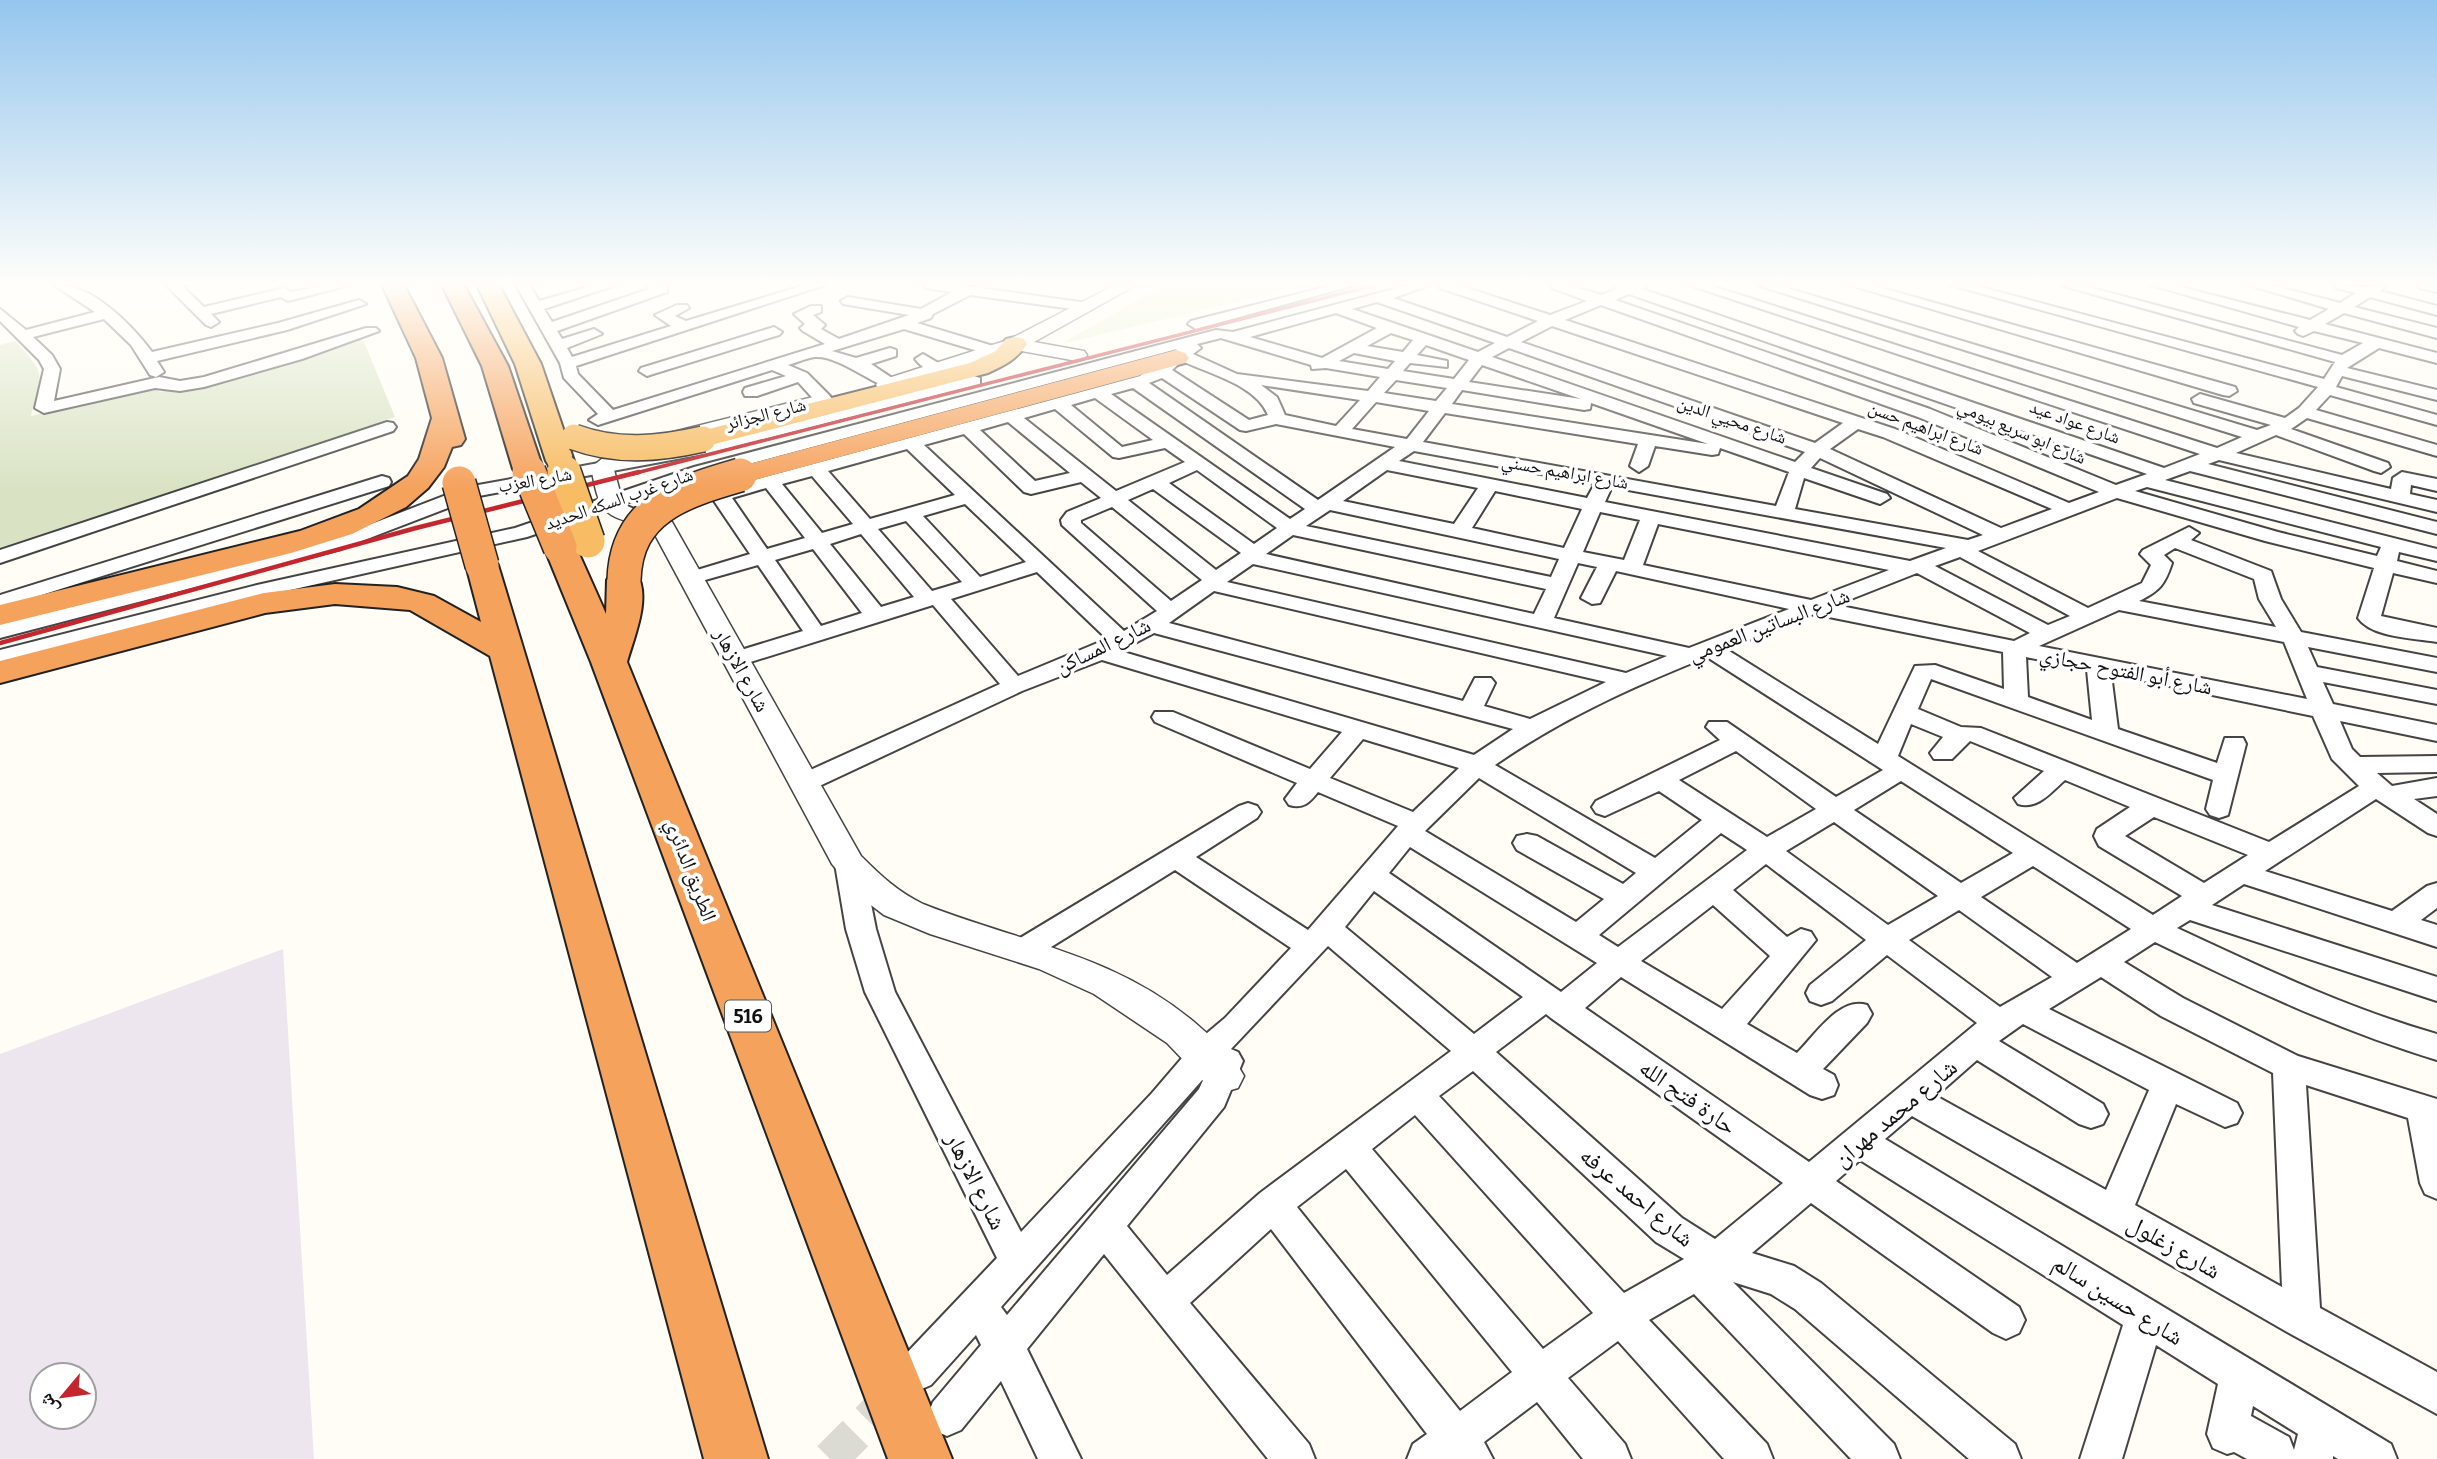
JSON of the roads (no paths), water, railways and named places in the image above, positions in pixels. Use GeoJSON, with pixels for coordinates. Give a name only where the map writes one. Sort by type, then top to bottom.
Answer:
{"type":"FeatureCollection","features":[{"type":"Feature","properties":{"kind":"highway"},"geometry":{"type":"LineString","coordinates":[[427,353],[446,415],[459,483],[505,650],[736,1459]]}},
{"type":"Feature","properties":{"kind":"highway","name":"الطريق الدائري"},"geometry":{"type":"LineString","coordinates":[[488,353],[495,366],[528,468],[573,555],[609,662],[920,1459]]}},
{"type":"Feature","properties":{"kind":"highway"},"geometry":{"type":"LineString","coordinates":[[522,353],[547,421],[567,449],[573,555]]}},
{"type":"Feature","properties":{"kind":"highway"},"geometry":{"type":"LineString","coordinates":[[567,449],[648,448],[685,443],[979,368],[1005,356],[1005,353]]}},
{"type":"Feature","properties":{"kind":"highway"},"geometry":{"type":"LineString","coordinates":[[609,662],[623,618],[625,546],[636,529],[667,504],[701,487],[1173,361]]}},
{"type":"Feature","properties":{"kind":"highway"},"geometry":{"type":"LineString","coordinates":[[0,615],[302,539],[363,517],[402,495],[427,473],[434,462],[446,415]]}},
{"type":"Feature","properties":{"kind":"highway"},"geometry":{"type":"LineString","coordinates":[[0,672],[264,603],[335,594],[368,594],[422,604],[505,650]]}},
{"type":"Feature","properties":{"kind":"street"},"geometry":{"type":"LineString","coordinates":[[40,353],[52,369],[42,405],[46,408],[159,382]]}},
{"type":"Feature","properties":{"kind":"street"},"geometry":{"type":"LineString","coordinates":[[145,353],[162,386],[171,387],[230,353]]}},
{"type":"Feature","properties":{"kind":"street"},"geometry":{"type":"LineString","coordinates":[[149,358],[243,353]]}},
{"type":"Feature","properties":{"kind":"street"},"geometry":{"type":"LineString","coordinates":[[564,353],[570,375],[603,418],[807,353]]}},
{"type":"Feature","properties":{"kind":"street"},"geometry":{"type":"LineString","coordinates":[[568,363],[601,353]]}},
{"type":"Feature","properties":{"kind":"street"},"geometry":{"type":"LineString","coordinates":[[612,353],[684,393]]}},
{"type":"Feature","properties":{"kind":"street"},"geometry":{"type":"LineString","coordinates":[[647,371],[706,353]]}},
{"type":"Feature","properties":{"kind":"street"},"geometry":{"type":"LineString","coordinates":[[816,353],[858,363],[889,384]]}},
{"type":"Feature","properties":{"kind":"street"},"geometry":{"type":"LineString","coordinates":[[858,363],[890,353]]}},
{"type":"Feature","properties":{"kind":"street","name":"شارع الجزائر"},"geometry":{"type":"LineString","coordinates":[[602,468],[617,455],[634,447],[889,384],[931,365],[984,353]]}},
{"type":"Feature","properties":{"kind":"street"},"geometry":{"type":"LineString","coordinates":[[1058,353],[1077,355]]}},
{"type":"Feature","properties":{"kind":"street","name":"شارع العزب"},"geometry":{"type":"LineString","coordinates":[[0,631],[310,552],[377,530],[461,495],[743,440],[1084,353]]}},
{"type":"Feature","properties":{"kind":"street","name":"شارع غرب السكه الحديد"},"geometry":{"type":"LineString","coordinates":[[0,657],[269,588],[470,546],[612,504],[701,471],[1143,353]]}},
{"type":"Feature","properties":{"kind":"street","name":"شارع غرب السكه الحديد"},"geometry":{"type":"LineString","coordinates":[[659,522],[690,505],[720,495],[1136,382],[1193,353]]}},
{"type":"Feature","properties":{"kind":"street"},"geometry":{"type":"LineString","coordinates":[[1173,361],[1214,369],[1239,365],[1261,353]]}},
{"type":"Feature","properties":{"kind":"street"},"geometry":{"type":"LineString","coordinates":[[1285,353],[1323,363],[1457,385],[1586,400],[1779,461],[1880,498]]}},
{"type":"Feature","properties":{"kind":"street"},"geometry":{"type":"LineString","coordinates":[[1287,383],[1342,353]]}},
{"type":"Feature","properties":{"kind":"street"},"geometry":{"type":"LineString","coordinates":[[1379,353],[1441,364]]}},
{"type":"Feature","properties":{"kind":"street"},"geometry":{"type":"LineString","coordinates":[[1341,431],[1410,353]]}},
{"type":"Feature","properties":{"kind":"street"},"geometry":{"type":"LineString","coordinates":[[1465,353],[1563,387],[1586,400]]}},
{"type":"Feature","properties":{"kind":"street"},"geometry":{"type":"LineString","coordinates":[[1412,444],[1479,358],[1487,353]]}},
{"type":"Feature","properties":{"kind":"street","name":"شارع محيي الدين"},"geometry":{"type":"LineString","coordinates":[[1539,353],[1609,377],[1660,373],[1736,422],[1818,450],[2000,535]]}},
{"type":"Feature","properties":{"kind":"street"},"geometry":{"type":"LineString","coordinates":[[1553,358],[1563,353]]}},
{"type":"Feature","properties":{"kind":"street"},"geometry":{"type":"LineString","coordinates":[[1609,377],[1647,353]]}},
{"type":"Feature","properties":{"kind":"street","name":"شارع ابراهيم حسن"},"geometry":{"type":"LineString","coordinates":[[1653,353],[1660,373],[1769,393],[1889,433],[2070,510]]}},
{"type":"Feature","properties":{"kind":"street"},"geometry":{"type":"LineString","coordinates":[[1660,373],[1690,353]]}},
{"type":"Feature","properties":{"kind":"street","name":"شارع ابو سريع بيومي"},"geometry":{"type":"LineString","coordinates":[[1753,353],[1924,413],[2116,492],[2206,520],[2437,577]]}},
{"type":"Feature","properties":{"kind":"street","name":"شارع عواد عيد"},"geometry":{"type":"LineString","coordinates":[[1817,353],[2067,440],[2156,478],[2437,555]]}},
{"type":"Feature","properties":{"kind":"street"},"geometry":{"type":"LineString","coordinates":[[1907,353],[2006,380],[2041,386]]}},
{"type":"Feature","properties":{"kind":"street"},"geometry":{"type":"LineString","coordinates":[[1988,353],[2027,365],[2146,392],[2214,403],[2282,425],[2381,467]]}},
{"type":"Feature","properties":{"kind":"street"},"geometry":{"type":"LineString","coordinates":[[2006,380],[2044,353]]}},
{"type":"Feature","properties":{"kind":"street"},"geometry":{"type":"LineString","coordinates":[[2086,353],[2103,360],[2229,391]]}},
{"type":"Feature","properties":{"kind":"street"},"geometry":{"type":"LineString","coordinates":[[2103,360],[2109,353]]}},
{"type":"Feature","properties":{"kind":"street"},"geometry":{"type":"LineString","coordinates":[[2209,353],[2260,367],[2334,376],[2437,395]]}},
{"type":"Feature","properties":{"kind":"street"},"geometry":{"type":"LineString","coordinates":[[2006,380],[2110,419],[2173,433],[2276,353]]}},
{"type":"Feature","properties":{"kind":"street"},"geometry":{"type":"LineString","coordinates":[[2300,353],[2334,376],[2437,420]]}},
{"type":"Feature","properties":{"kind":"street","name":"شارع البساتين العمومي"},"geometry":{"type":"LineString","coordinates":[[917,1371],[1164,1103],[1214,1064],[1236,1027],[1318,937],[1370,873],[1477,765],[1533,727],[1628,680],[1916,567],[2190,465],[2282,425],[2334,376],[2367,353]]}},
{"type":"Feature","properties":{"kind":"street"},"geometry":{"type":"LineString","coordinates":[[2417,353],[2437,358]]}},
{"type":"Feature","properties":{"kind":"street"},"geometry":{"type":"LineString","coordinates":[[1882,375],[1919,357]]}},
{"type":"Feature","properties":{"kind":"street"},"geometry":{"type":"LineString","coordinates":[[1173,361],[1246,426],[1278,418],[1271,401],[1239,365]]}},
{"type":"Feature","properties":{"kind":"street"},"geometry":{"type":"LineString","coordinates":[[771,364],[801,376],[824,400]]}},
{"type":"Feature","properties":{"kind":"street"},"geometry":{"type":"LineString","coordinates":[[1239,365],[1287,383],[1779,461]]}},
{"type":"Feature","properties":{"kind":"street"},"geometry":{"type":"LineString","coordinates":[[1563,387],[1590,370]]}},
{"type":"Feature","properties":{"kind":"street"},"geometry":{"type":"LineString","coordinates":[[1769,393],[1808,372]]}},
{"type":"Feature","properties":{"kind":"street"},"geometry":{"type":"LineString","coordinates":[[751,391],[801,376]]}},
{"type":"Feature","properties":{"kind":"street"},"geometry":{"type":"LineString","coordinates":[[2110,419],[2146,392],[2178,377]]}},
{"type":"Feature","properties":{"kind":"street"},"geometry":{"type":"LineString","coordinates":[[1136,382],[1323,506]]}},
{"type":"Feature","properties":{"kind":"street"},"geometry":{"type":"LineString","coordinates":[[1887,400],[1916,386]]}},
{"type":"Feature","properties":{"kind":"street"},"geometry":{"type":"LineString","coordinates":[[1098,392],[1291,529],[1558,585]]}},
{"type":"Feature","properties":{"kind":"street"},"geometry":{"type":"LineString","coordinates":[[2146,392],[2195,417],[2282,425],[2437,451]]}},
{"type":"Feature","properties":{"kind":"street"},"geometry":{"type":"LineString","coordinates":[[1570,428],[1586,400]]}},
{"type":"Feature","properties":{"kind":"street"},"geometry":{"type":"LineString","coordinates":[[1058,403],[1119,453],[1166,442]]}},
{"type":"Feature","properties":{"kind":"street"},"geometry":{"type":"LineString","coordinates":[[1736,422],[1754,409]]}},
{"type":"Feature","properties":{"kind":"street"},"geometry":{"type":"LineString","coordinates":[[1889,433],[1924,413]]}},
{"type":"Feature","properties":{"kind":"street"},"geometry":{"type":"LineString","coordinates":[[1463,453],[1488,415]]}},
{"type":"Feature","properties":{"kind":"street"},"geometry":{"type":"LineString","coordinates":[[1011,416],[1212,582],[1628,680]]}},
{"type":"Feature","properties":{"kind":"street","name":"شارع ابراهيم حسني"},"geometry":{"type":"LineString","coordinates":[[1278,418],[1846,523],[1968,549],[2088,616]]}},
{"type":"Feature","properties":{"kind":"street"},"geometry":{"type":"LineString","coordinates":[[2156,421],[2173,433],[2218,454],[2398,507],[2437,528]]}},
{"type":"Feature","properties":{"kind":"street"},"geometry":{"type":"LineString","coordinates":[[1514,463],[1536,422]]}},
{"type":"Feature","properties":{"kind":"street"},"geometry":{"type":"LineString","coordinates":[[1784,512],[1788,488],[1799,468],[1856,422]]}},
{"type":"Feature","properties":{"kind":"street"},"geometry":{"type":"LineString","coordinates":[[0,557],[387,427]]}},
{"type":"Feature","properties":{"kind":"street"},"geometry":{"type":"LineString","coordinates":[[968,428],[1031,488],[1085,475]]}},
{"type":"Feature","properties":{"kind":"street"},"geometry":{"type":"LineString","coordinates":[[2067,440],[2084,430]]}},
{"type":"Feature","properties":{"kind":"street"},"geometry":{"type":"LineString","coordinates":[[1931,449],[1972,432]]}},
{"type":"Feature","properties":{"kind":"street"},"geometry":{"type":"LineString","coordinates":[[1639,466],[1648,440]]}},
{"type":"Feature","properties":{"kind":"street"},"geometry":{"type":"LineString","coordinates":[[911,443],[1039,565],[1112,647],[1358,729],[1477,765],[1656,872]]}},
{"type":"Feature","properties":{"kind":"street","name":"شارع المساكن"},"geometry":{"type":"LineString","coordinates":[[804,783],[1014,686],[1112,647],[1161,618],[1412,444]]}},
{"type":"Feature","properties":{"kind":"street"},"geometry":{"type":"LineString","coordinates":[[1196,464],[1157,483],[1074,516],[1072,525],[1161,618],[1533,727]]}},
{"type":"Feature","properties":{"kind":"street"},"geometry":{"type":"LineString","coordinates":[[1384,464],[1916,567],[2048,634]]}},
{"type":"Feature","properties":{"kind":"street"},"geometry":{"type":"LineString","coordinates":[[2190,465],[2398,507],[2437,506]]}},
{"type":"Feature","properties":{"kind":"street"},"geometry":{"type":"LineString","coordinates":[[602,468],[612,504],[623,512],[646,516],[659,522]]}},
{"type":"Feature","properties":{"kind":"street"},"geometry":{"type":"LineString","coordinates":[[816,469],[866,527],[1014,686]]}},
{"type":"Feature","properties":{"kind":"street"},"geometry":{"type":"LineString","coordinates":[[2437,485],[2402,478],[2392,544],[2369,616],[2371,621],[2386,627],[2437,635]]}},
{"type":"Feature","properties":{"kind":"street"},"geometry":{"type":"LineString","coordinates":[[1542,621],[1595,505],[1604,479]]}},
{"type":"Feature","properties":{"kind":"street"},"geometry":{"type":"LineString","coordinates":[[0,602],[382,482]]}},
{"type":"Feature","properties":{"kind":"street"},"geometry":{"type":"LineString","coordinates":[[771,482],[877,617]]}},
{"type":"Feature","properties":{"kind":"street"},"geometry":{"type":"LineString","coordinates":[[1157,483],[1252,555],[1542,621],[1700,652],[1892,766],[2154,929],[2294,996],[2383,1031],[2437,1047]]}},
{"type":"Feature","properties":{"kind":"street"},"geometry":{"type":"LineString","coordinates":[[1459,531],[1490,484]]}},
{"type":"Feature","properties":{"kind":"street"},"geometry":{"type":"LineString","coordinates":[[1846,523],[1900,486]]}},
{"type":"Feature","properties":{"kind":"street"},"geometry":{"type":"LineString","coordinates":[[720,495],[817,636]]}},
{"type":"Feature","properties":{"kind":"street"},"geometry":{"type":"LineString","coordinates":[[691,578],[968,497]]}},
{"type":"Feature","properties":{"kind":"street","name":"شارع أبو الفتوح حجازي"},"geometry":{"type":"LineString","coordinates":[[1323,506],[1459,531],[2014,649],[2437,733]]}},
{"type":"Feature","properties":{"kind":"street"},"geometry":{"type":"LineString","coordinates":[[910,514],[975,585]]}},
{"type":"Feature","properties":{"kind":"street"},"geometry":{"type":"LineString","coordinates":[[1631,568],[1651,516]]}},
{"type":"Feature","properties":{"kind":"street"},"geometry":{"type":"LineString","coordinates":[[2016,699],[2014,649],[2154,584],[2162,563],[2150,554],[2177,542],[2206,520]]}},
{"type":"Feature","properties":{"kind":"street","name":"شارع الازهار"},"geometry":{"type":"LineString","coordinates":[[659,522],[849,864],[877,894],[897,906],[1025,949],[1132,996],[1171,1021],[1214,1064]]}},
{"type":"Feature","properties":{"kind":"street"},"geometry":{"type":"LineString","coordinates":[[2177,542],[2264,575],[2270,599],[2292,636],[2341,753],[2382,791],[2437,827]]}},
{"type":"Feature","properties":{"kind":"street"},"geometry":{"type":"LineString","coordinates":[[1592,598],[1609,564]]}},
{"type":"Feature","properties":{"kind":"street"},"geometry":{"type":"LineString","coordinates":[[736,659],[1039,565]]}},
{"type":"Feature","properties":{"kind":"street"},"geometry":{"type":"LineString","coordinates":[[2118,603],[2437,665]]}},
{"type":"Feature","properties":{"kind":"street"},"geometry":{"type":"LineString","coordinates":[[2098,665],[2106,733]]}},
{"type":"Feature","properties":{"kind":"street"},"geometry":{"type":"LineString","coordinates":[[1165,1301],[1273,1203],[1474,1052],[1620,961],[1766,850],[1835,809],[1892,766],[1904,712],[1925,670],[2016,699],[2227,776]]}},
{"type":"Feature","properties":{"kind":"street"},"geometry":{"type":"LineString","coordinates":[[2307,672],[2437,697]]}},
{"type":"Feature","properties":{"kind":"street"},"geometry":{"type":"LineString","coordinates":[[1470,710],[1483,683]]}},
{"type":"Feature","properties":{"kind":"street"},"geometry":{"type":"LineString","coordinates":[[1904,712],[1951,744],[1972,733],[2271,854]]}},
{"type":"Feature","properties":{"kind":"street"},"geometry":{"type":"LineString","coordinates":[[1164,717],[1306,789],[1412,828],[1578,936],[1811,1078],[1856,1014]]}},
{"type":"Feature","properties":{"kind":"street"},"geometry":{"type":"LineString","coordinates":[[1306,789],[1358,729]]}},
{"type":"Feature","properties":{"kind":"street"},"geometry":{"type":"LineString","coordinates":[[1605,807],[1659,779],[1728,734],[1961,897],[2089,970],[2172,1006],[2289,1066],[2430,1111],[2437,1183]]}},
{"type":"Feature","properties":{"kind":"street"},"geometry":{"type":"LineString","coordinates":[[2219,809],[2234,744]]}},
{"type":"Feature","properties":{"kind":"street"},"geometry":{"type":"LineString","coordinates":[[2352,765],[2437,764]]}},
{"type":"Feature","properties":{"kind":"street"},"geometry":{"type":"LineString","coordinates":[[2027,798],[2063,769]]}},
{"type":"Feature","properties":{"kind":"street"},"geometry":{"type":"LineString","coordinates":[[1659,779],[1766,850],[1999,1025],[2091,1114]]}},
{"type":"Feature","properties":{"kind":"street"},"geometry":{"type":"LineString","coordinates":[[2382,791],[2437,787]]}},
{"type":"Feature","properties":{"kind":"street","name":"شارع محمد مهران"},"geometry":{"type":"LineString","coordinates":[[1452,1452],[1540,1375],[1621,1315],[1707,1266],[1999,1025],[2271,854],[2382,791]]}},
{"type":"Feature","properties":{"kind":"street"},"geometry":{"type":"LineString","coordinates":[[2152,805],[2107,836],[2196,902],[2437,989]]}},
{"type":"Feature","properties":{"kind":"street"},"geometry":{"type":"LineString","coordinates":[[1025,949],[1248,812]]}},
{"type":"Feature","properties":{"kind":"street"},"geometry":{"type":"LineString","coordinates":[[1578,936],[1719,820]]}},
{"type":"Feature","properties":{"kind":"street"},"geometry":{"type":"LineString","coordinates":[[1527,843],[1625,898]]}},
{"type":"Feature","properties":{"kind":"street"},"geometry":{"type":"LineString","coordinates":[[1821,993],[1887,939],[2032,854]]}},
{"type":"Feature","properties":{"kind":"street","name":"شارع احمد عرفه"},"geometry":{"type":"LineString","coordinates":[[1176,857],[1318,937],[1474,1052],[1707,1266],[1782,1279],[1808,1296],[2000,1459]]}},
{"type":"Feature","properties":{"kind":"street","name":"شارع الازهار"},"geometry":{"type":"LineString","coordinates":[[849,864],[861,929],[880,992],[1018,1263]]}},
{"type":"Feature","properties":{"kind":"street","name":"حارة فتح الله"},"geometry":{"type":"LineString","coordinates":[[1370,873],[2007,1320]]}},
{"type":"Feature","properties":{"kind":"street"},"geometry":{"type":"LineString","coordinates":[[2241,873],[2437,936]]}},
{"type":"Feature","properties":{"kind":"street"},"geometry":{"type":"LineString","coordinates":[[1714,890],[1795,947],[1726,1026]]}},
{"type":"Feature","properties":{"kind":"street"},"geometry":{"type":"LineString","coordinates":[[2396,923],[2437,893]]}},
{"type":"Feature","properties":{"kind":"street"},"geometry":{"type":"LineString","coordinates":[[1999,1025],[2168,1084],[2225,1113]]}},
{"type":"Feature","properties":{"kind":"street","name":"شارع البساتين العمومي"},"geometry":{"type":"LineString","coordinates":[[947,1416],[1212,1097],[1214,1064]]}},
{"type":"Feature","properties":{"kind":"street"},"geometry":{"type":"LineString","coordinates":[[2289,1066],[2301,1320]]}},
{"type":"Feature","properties":{"kind":"street"},"geometry":{"type":"LineString","coordinates":[[2114,1212],[2168,1084]]}},
{"type":"Feature","properties":{"kind":"street"},"geometry":{"type":"LineString","coordinates":[[1417,1095],[1752,1459]]}},
{"type":"Feature","properties":{"kind":"street","name":"شارع زغلول"},"geometry":{"type":"LineString","coordinates":[[1912,1099],[2301,1320],[2437,1394]]}},
{"type":"Feature","properties":{"kind":"street","name":"شارع حسين سالم"},"geometry":{"type":"LineString","coordinates":[[1860,1142],[2240,1376],[2302,1446],[2376,1459]]}},
{"type":"Feature","properties":{"kind":"street"},"geometry":{"type":"LineString","coordinates":[[1349,1147],[1610,1459]]}},
{"type":"Feature","properties":{"kind":"street"},"geometry":{"type":"LineString","coordinates":[[1273,1203],[1452,1452]]}},
{"type":"Feature","properties":{"kind":"street"},"geometry":{"type":"LineString","coordinates":[[1103,1225],[1294,1459]]}},
{"type":"Feature","properties":{"kind":"street"},"geometry":{"type":"LineString","coordinates":[[1707,1266],[1879,1459]]}},
{"type":"Feature","properties":{"kind":"street"},"geometry":{"type":"LineString","coordinates":[[979,1306],[1005,1347],[1060,1459]]}},
{"type":"Feature","properties":{"kind":"street"},"geometry":{"type":"LineString","coordinates":[[2101,1459],[2146,1317]]}},
{"type":"Feature","properties":{"kind":"street"},"geometry":{"type":"LineString","coordinates":[[2240,1376],[2228,1430],[2302,1446]]}},
{"type":"Feature","properties":{"kind":"tunnel"},"geometry":{"type":"LineString","coordinates":[[830,1459],[895,1394]]}},
{"type":"Feature","properties":{"kind":"railway"},"geometry":{"type":"LineString","coordinates":[[632,474],[1107,353]]}},
{"type":"Feature","properties":{"kind":"railway"},"geometry":{"type":"LineString","coordinates":[[0,643],[416,528],[639,472]]}}]}
